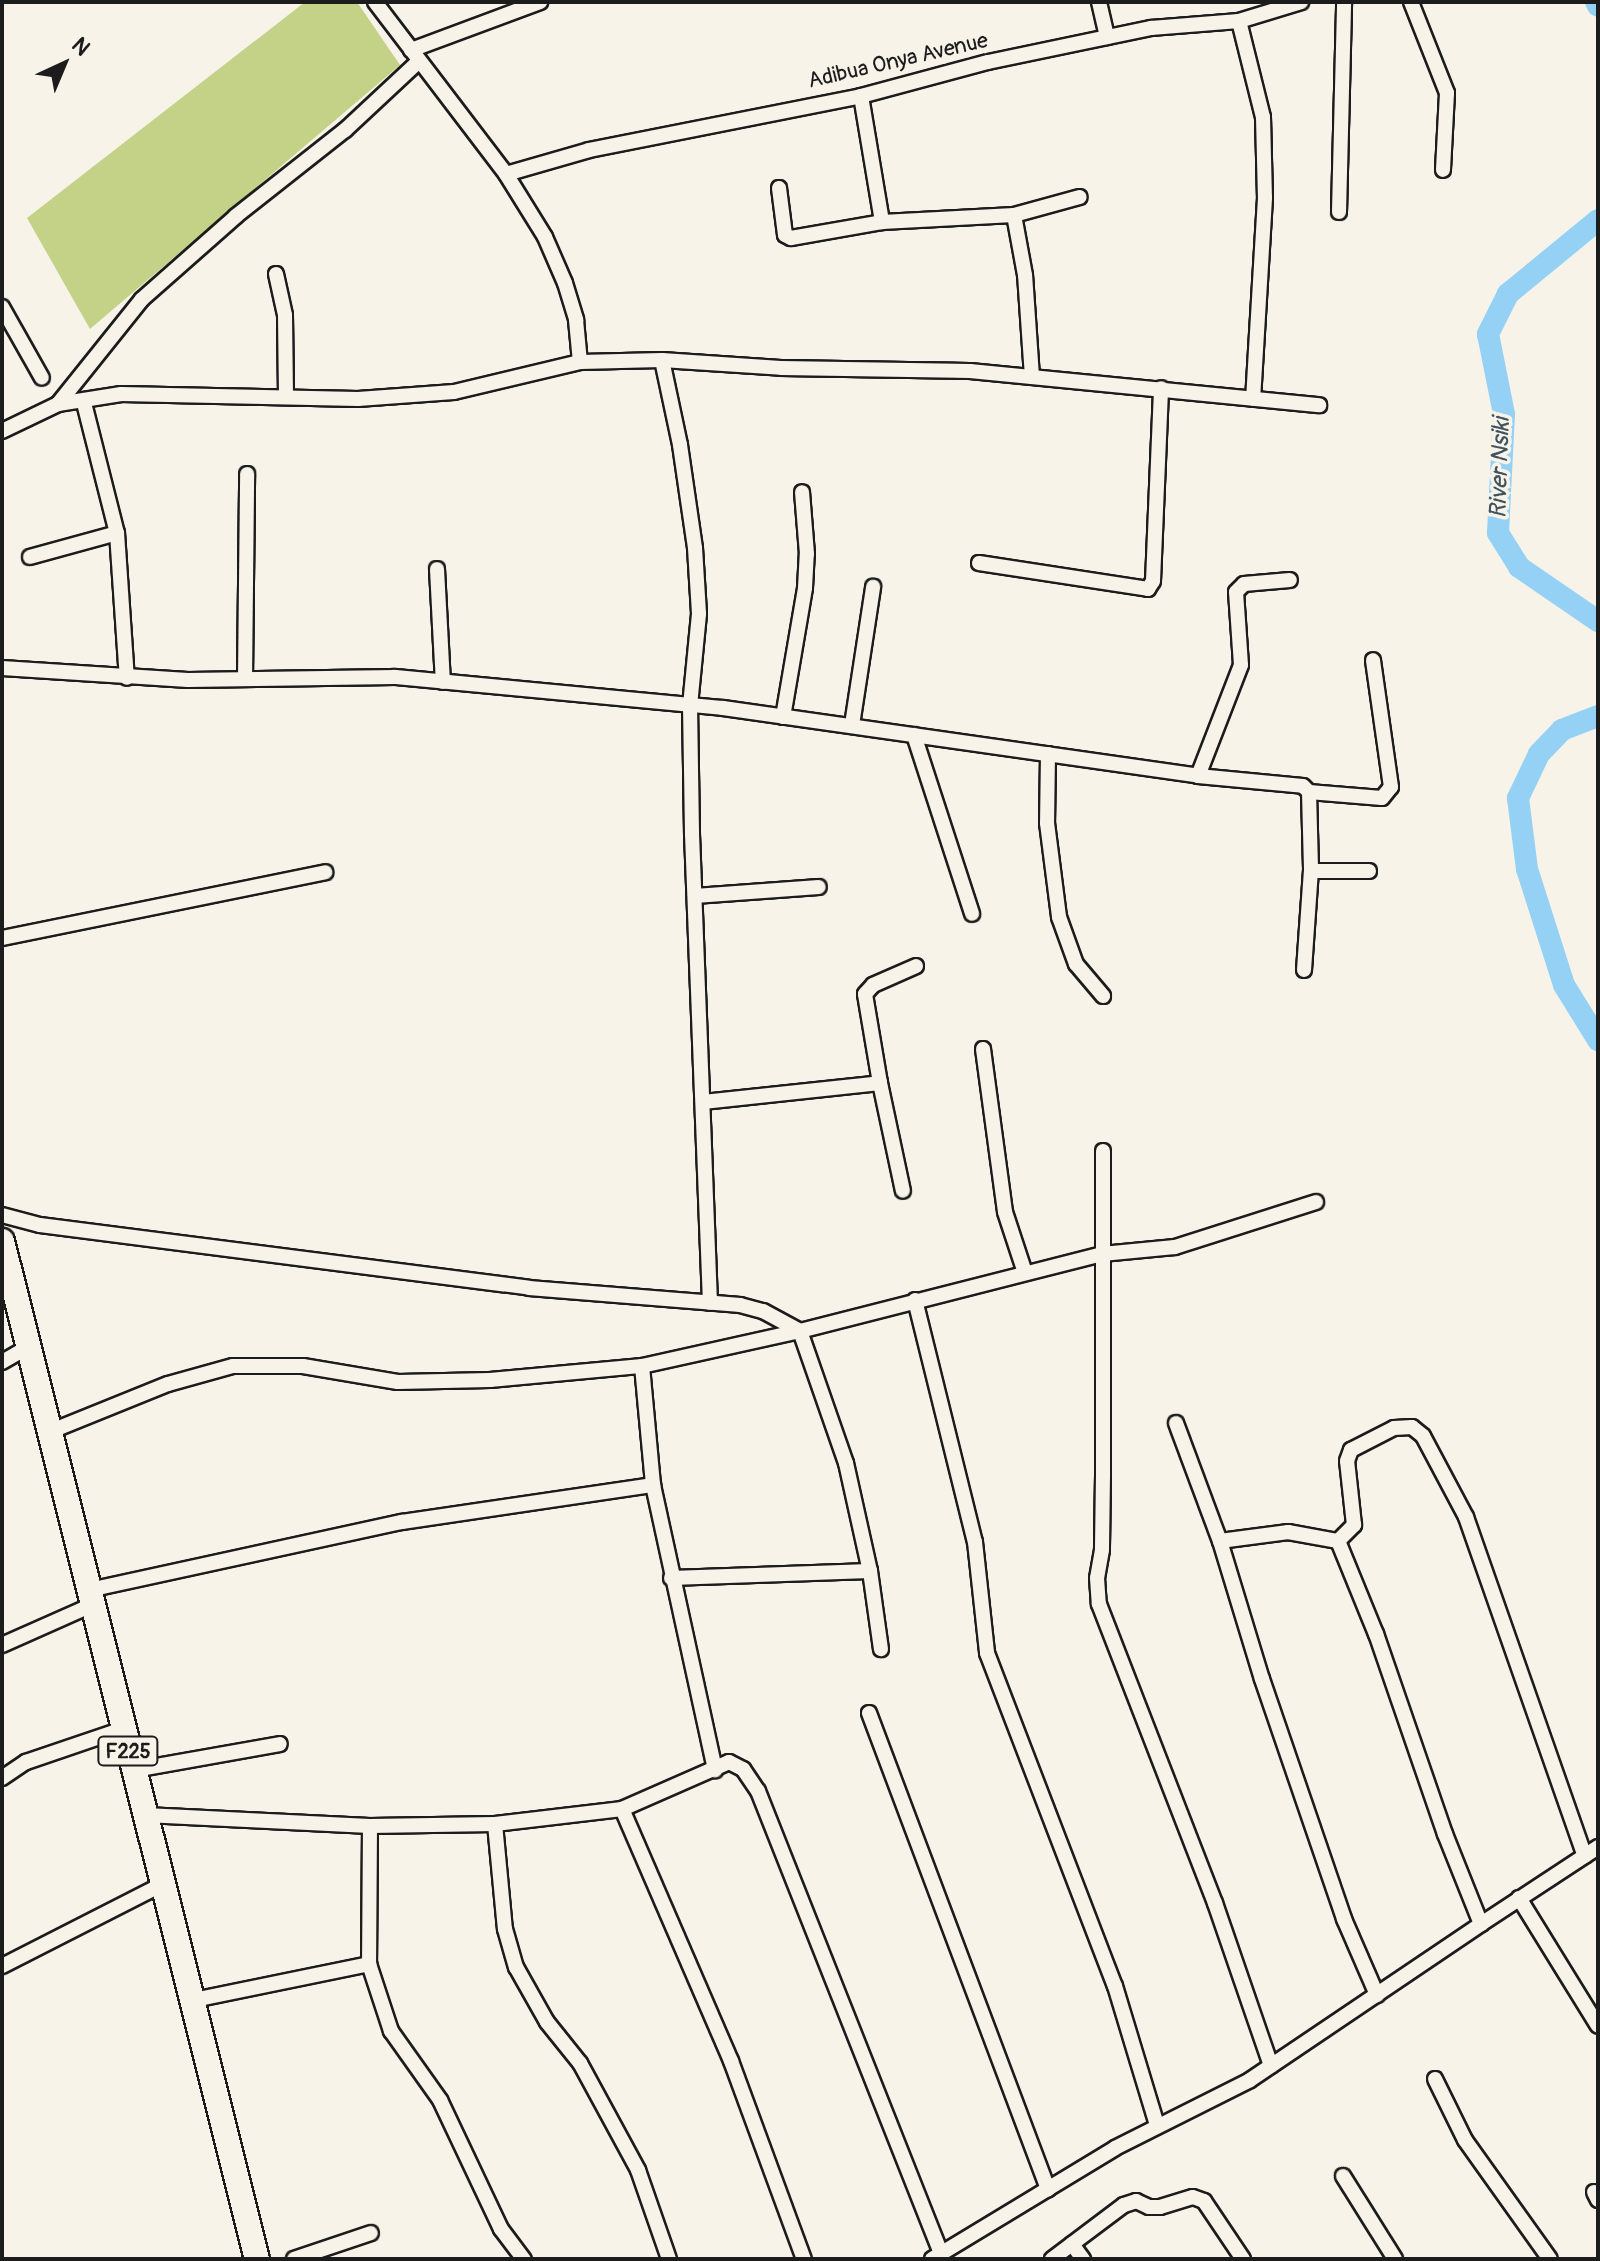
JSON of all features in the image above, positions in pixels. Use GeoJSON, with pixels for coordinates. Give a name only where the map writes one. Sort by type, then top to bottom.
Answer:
{"type":"FeatureCollection","features":[{"type":"Feature","properties":{"kind":"main road","name":"F225"},"geometry":{"type":"LineString","coordinates":[[2,1241],[257,2259]]}},
{"type":"Feature","properties":{"kind":"street"},"geometry":{"type":"LineString","coordinates":[[375,2],[506,174],[545,237],[565,283],[576,320],[580,362]]}},
{"type":"Feature","properties":{"kind":"street"},"geometry":{"type":"LineString","coordinates":[[58,404],[142,299],[236,216],[345,130],[415,56],[540,2]]}},
{"type":"Feature","properties":{"kind":"street"},"geometry":{"type":"LineString","coordinates":[[1099,2],[1107,37]]}},
{"type":"Feature","properties":{"kind":"street","name":"Adibua Onya Avenue"},"geometry":{"type":"LineString","coordinates":[[506,174],[589,150],[861,96],[988,62],[1151,28],[1239,21],[1301,2]]}},
{"type":"Feature","properties":{"kind":"street"},"geometry":{"type":"LineString","coordinates":[[1339,212],[1344,2]]}},
{"type":"Feature","properties":{"kind":"street"},"geometry":{"type":"LineString","coordinates":[[1411,2],[1447,93],[1443,170]]}},
{"type":"Feature","properties":{"kind":"street"},"geometry":{"type":"LineString","coordinates":[[1239,21],[1263,117],[1265,198],[1253,399]]}},
{"type":"Feature","properties":{"kind":"street"},"geometry":{"type":"LineString","coordinates":[[861,96],[882,222]]}},
{"type":"Feature","properties":{"kind":"street"},"geometry":{"type":"LineString","coordinates":[[779,188],[785,235],[791,238],[882,222],[1014,215],[1080,197]]}},
{"type":"Feature","properties":{"kind":"street"},"geometry":{"type":"LineString","coordinates":[[1014,215],[1025,275],[1032,377]]}},
{"type":"Feature","properties":{"kind":"street"},"geometry":{"type":"LineString","coordinates":[[276,274],[285,315],[286,397]]}},
{"type":"Feature","properties":{"kind":"street"},"geometry":{"type":"LineString","coordinates":[[2,307],[42,378]]}},
{"type":"Feature","properties":{"kind":"street"},"geometry":{"type":"LineString","coordinates":[[2,431],[58,404],[84,403],[121,394],[170,392],[358,399],[454,392],[580,362],[662,360],[781,368],[970,371],[1319,405]]}},
{"type":"Feature","properties":{"kind":"street"},"geometry":{"type":"LineString","coordinates":[[662,360],[680,445],[695,548],[699,614],[690,705],[710,1303]]}},
{"type":"Feature","properties":{"kind":"street"},"geometry":{"type":"LineString","coordinates":[[979,563],[1148,589],[1153,581],[1161,388]]}},
{"type":"Feature","properties":{"kind":"street"},"geometry":{"type":"LineString","coordinates":[[84,403],[117,533],[127,678]]}},
{"type":"Feature","properties":{"kind":"street"},"geometry":{"type":"LineString","coordinates":[[245,679],[247,474]]}},
{"type":"Feature","properties":{"kind":"street"},"geometry":{"type":"LineString","coordinates":[[783,717],[805,588],[807,554],[802,492]]}},
{"type":"Feature","properties":{"kind":"street"},"geometry":{"type":"LineString","coordinates":[[30,557],[117,533]]}},
{"type":"Feature","properties":{"kind":"street"},"geometry":{"type":"LineString","coordinates":[[437,569],[443,682]]}},
{"type":"Feature","properties":{"kind":"street"},"geometry":{"type":"LineString","coordinates":[[1198,776],[1241,665],[1236,592],[1244,584],[1290,580]]}},
{"type":"Feature","properties":{"kind":"street"},"geometry":{"type":"LineString","coordinates":[[852,725],[873,587]]}},
{"type":"Feature","properties":{"kind":"street"},"geometry":{"type":"LineString","coordinates":[[2,668],[127,678],[395,677],[690,705],[852,725],[1198,776],[1303,786],[1309,792],[1382,798],[1391,787],[1373,660]]}},
{"type":"Feature","properties":{"kind":"street"},"geometry":{"type":"LineString","coordinates":[[914,735],[972,914]]}},
{"type":"Feature","properties":{"kind":"street"},"geometry":{"type":"LineString","coordinates":[[1048,754],[1047,823],[1059,917],[1076,964],[1103,996]]}},
{"type":"Feature","properties":{"kind":"street"},"geometry":{"type":"LineString","coordinates":[[1304,970],[1311,871],[1309,792]]}},
{"type":"Feature","properties":{"kind":"street"},"geometry":{"type":"LineString","coordinates":[[1311,871],[1369,871]]}},
{"type":"Feature","properties":{"kind":"street"},"geometry":{"type":"LineString","coordinates":[[2,938],[325,872]]}},
{"type":"Feature","properties":{"kind":"street"},"geometry":{"type":"LineString","coordinates":[[695,896],[819,887]]}},
{"type":"Feature","properties":{"kind":"street"},"geometry":{"type":"LineString","coordinates":[[903,1191],[865,994],[873,985],[916,966]]}},
{"type":"Feature","properties":{"kind":"street"},"geometry":{"type":"LineString","coordinates":[[983,1049],[1005,1212],[1025,1273]]}},
{"type":"Feature","properties":{"kind":"street"},"geometry":{"type":"LineString","coordinates":[[703,1102],[880,1083]]}},
{"type":"Feature","properties":{"kind":"street"},"geometry":{"type":"LineString","coordinates":[[1103,1151],[1103,1490],[1102,1550],[1097,1578],[1099,1604],[1215,1903],[1271,2066]]}},
{"type":"Feature","properties":{"kind":"street"},"geometry":{"type":"LineString","coordinates":[[49,1432],[168,1384],[233,1366],[303,1366],[398,1382],[490,1380],[642,1366],[800,1331],[1102,1254],[1175,1247],[1316,1202]]}},
{"type":"Feature","properties":{"kind":"street"},"geometry":{"type":"LineString","coordinates":[[2,1215],[40,1225],[529,1288],[710,1303],[763,1311],[800,1331],[846,1463],[870,1571],[881,1649]]}},
{"type":"Feature","properties":{"kind":"street"},"geometry":{"type":"LineString","coordinates":[[915,1300],[975,1542],[987,1653],[1115,1986],[1157,2125]]}},
{"type":"Feature","properties":{"kind":"street"},"geometry":{"type":"LineString","coordinates":[[2,1362],[28,1347]]}},
{"type":"Feature","properties":{"kind":"street"},"geometry":{"type":"LineString","coordinates":[[642,1366],[653,1485],[715,1770]]}},
{"type":"Feature","properties":{"kind":"street"},"geometry":{"type":"LineString","coordinates":[[1176,1423],[1220,1541],[1262,1679],[1344,1919],[1377,1995]]}},
{"type":"Feature","properties":{"kind":"street"},"geometry":{"type":"LineString","coordinates":[[145,1815],[314,1820],[370,1826],[495,1824],[622,1809],[729,1762],[743,1769],[758,1791],[936,2256],[1157,2125],[1250,2080],[1592,1852],[1466,1517],[1431,1450],[1412,1427],[1394,1428],[1351,1450],[1347,1461],[1354,1525],[1338,1541]]}},
{"type":"Feature","properties":{"kind":"street"},"geometry":{"type":"LineString","coordinates":[[2,1645],[91,1597],[402,1522],[653,1485]]}},
{"type":"Feature","properties":{"kind":"street"},"geometry":{"type":"LineString","coordinates":[[1220,1541],[1288,1532],[1338,1541]]}},
{"type":"Feature","properties":{"kind":"street"},"geometry":{"type":"LineString","coordinates":[[1338,1541],[1376,1634],[1445,1834],[1481,1924]]}},
{"type":"Feature","properties":{"kind":"street"},"geometry":{"type":"LineString","coordinates":[[671,1578],[870,1571]]}},
{"type":"Feature","properties":{"kind":"street"},"geometry":{"type":"LineString","coordinates":[[869,1713],[1048,2189]]}},
{"type":"Feature","properties":{"kind":"street"},"geometry":{"type":"LineString","coordinates":[[2,1778],[26,1762],[123,1729]]}},
{"type":"Feature","properties":{"kind":"street"},"geometry":{"type":"LineString","coordinates":[[134,1770],[280,1744]]}},
{"type":"Feature","properties":{"kind":"street"},"geometry":{"type":"LineString","coordinates":[[622,1809],[731,2061],[804,2259]]}},
{"type":"Feature","properties":{"kind":"street"},"geometry":{"type":"LineString","coordinates":[[495,1824],[505,1929],[516,1967],[547,2022],[580,2063],[638,2170],[669,2259]]}},
{"type":"Feature","properties":{"kind":"street"},"geometry":{"type":"LineString","coordinates":[[370,1826],[369,1964],[391,2031],[440,2100],[501,2229],[524,2259]]}},
{"type":"Feature","properties":{"kind":"street"},"geometry":{"type":"LineString","coordinates":[[2,1966],[165,1883]]}},
{"type":"Feature","properties":{"kind":"street"},"geometry":{"type":"LineString","coordinates":[[1519,1898],[1598,2026]]}},
{"type":"Feature","properties":{"kind":"street"},"geometry":{"type":"LineString","coordinates":[[194,2000],[369,1964]]}},
{"type":"Feature","properties":{"kind":"street"},"geometry":{"type":"LineString","coordinates":[[1435,2079],[1465,2140],[1550,2259]]}},
{"type":"Feature","properties":{"kind":"street"},"geometry":{"type":"LineString","coordinates":[[1343,2176],[1395,2259]]}},
{"type":"Feature","properties":{"kind":"street"},"geometry":{"type":"LineString","coordinates":[[1052,2259],[1124,2205],[1136,2201],[1149,2207],[1160,2207],[1193,2197],[1204,2201],[1243,2259]]}},
{"type":"Feature","properties":{"kind":"street"},"geometry":{"type":"LineString","coordinates":[[294,2259],[371,2233]]}},
{"type":"Feature","properties":{"kind":"street"},"geometry":{"type":"LineString","coordinates":[[1072,2244],[1083,2259]]}},
{"type":"Feature","properties":{"kind":"green space"},"geometry":{"type":"Polygon","coordinates":[[[305,2],[357,2],[400,65],[90,329],[27,218],[305,2]]]}},
{"type":"Feature","properties":{"kind":"waterway","name":"River Nsiki"},"geometry":{"type":"LineString","coordinates":[[1596,2],[1598,6]]}},
{"type":"Feature","properties":{"kind":"waterway","name":"River Nsiki"},"geometry":{"type":"LineString","coordinates":[[1598,220],[1508,294],[1488,334],[1504,414],[1498,533],[1519,567],[1598,621]]}},
{"type":"Feature","properties":{"kind":"waterway","name":"River Nsiki"},"geometry":{"type":"LineString","coordinates":[[1598,716],[1562,730],[1539,754],[1518,798],[1527,869],[1564,985],[1598,1040]]}}]}
